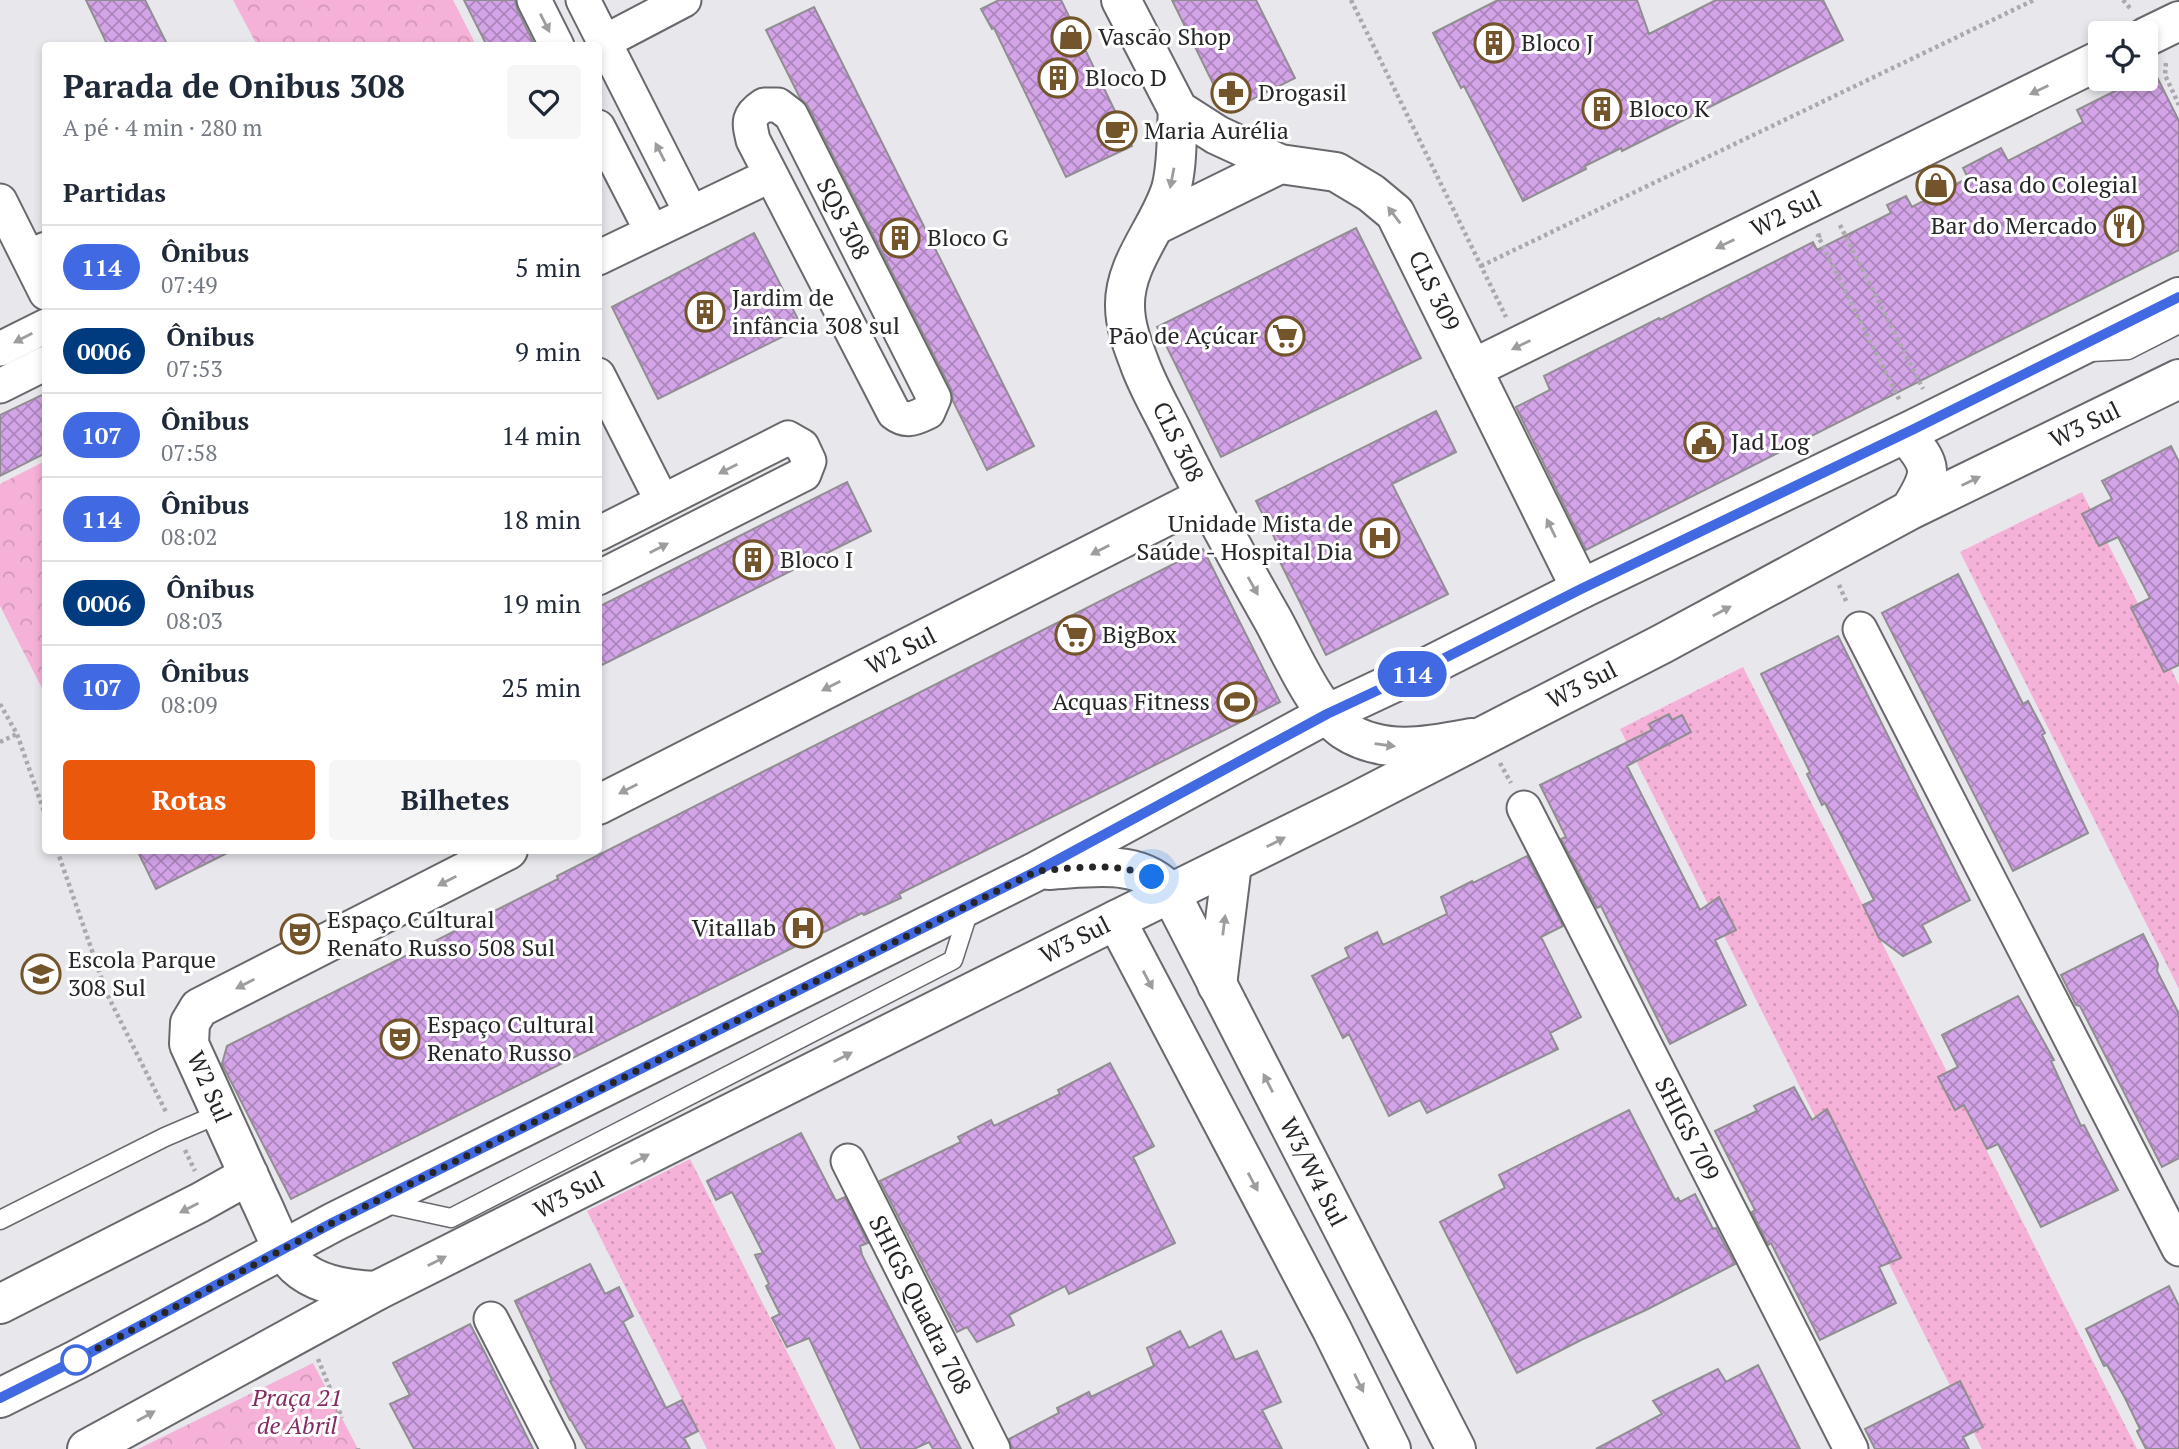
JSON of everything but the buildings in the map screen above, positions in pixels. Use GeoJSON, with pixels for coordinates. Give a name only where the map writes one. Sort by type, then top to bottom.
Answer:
{"type":"FeatureCollection","features":[{"type":"Feature","properties":{"kind":"main road"},"geometry":{"type":"LineString","coordinates":[[1121,0],[1178,110]]}},
{"type":"Feature","properties":{"kind":"main road"},"geometry":{"type":"LineString","coordinates":[[2158,45],[2179,21]]}},
{"type":"Feature","properties":{"kind":"main road","name":"W2 Sul"},"geometry":{"type":"LineString","coordinates":[[1472,369],[2088,66]]}},
{"type":"Feature","properties":{"kind":"main road","name":"CLS 309"},"geometry":{"type":"LineString","coordinates":[[1178,110],[1217,135],[1280,163],[1336,173],[1371,193],[1395,213],[1581,589]]}},
{"type":"Feature","properties":{"kind":"main road","name":"CLS 308"},"geometry":{"type":"LineString","coordinates":[[1178,110],[1171,189],[1133,267],[1124,303],[1126,323],[1139,363],[1204,497],[1312,691],[1334,723],[1357,738],[1384,746],[1426,746],[1486,735]]}},
{"type":"Feature","properties":{"kind":"main road"},"geometry":{"type":"LineString","coordinates":[[1154,226],[1280,163]]}},
{"type":"Feature","properties":{"kind":"main road"},"geometry":{"type":"LineString","coordinates":[[0,1398],[376,1202],[1037,871],[1327,714],[1919,427],[2179,297]]}},
{"type":"Feature","properties":{"kind":"main road","name":"W3 Sul"},"geometry":{"type":"LineString","coordinates":[[86,1449],[376,1292],[1232,864],[1662,644],[1910,510],[2179,379]]}},
{"type":"Feature","properties":{"kind":"main road"},"geometry":{"type":"LineString","coordinates":[[1910,510],[1926,485],[1927,468],[1921,452],[1919,427]]}},
{"type":"Feature","properties":{"kind":"main road","name":"W2 Sul"},"geometry":{"type":"LineString","coordinates":[[602,803],[1204,497]]}},
{"type":"Feature","properties":{"kind":"main road","name":"W2 Sul"},"geometry":{"type":"LineString","coordinates":[[376,1292],[347,1288],[320,1280],[297,1267],[289,1258],[189,1044],[190,1023],[199,1008],[500,854]]}},
{"type":"Feature","properties":{"kind":"main road"},"geometry":{"type":"LineString","coordinates":[[1217,985],[1232,864]]}},
{"type":"Feature","properties":{"kind":"main road"},"geometry":{"type":"LineString","coordinates":[[1037,871],[1093,867],[1129,869],[1160,881],[1171,894]]}},
{"type":"Feature","properties":{"kind":"main road","name":"W3/W4 Sul"},"geometry":{"type":"LineString","coordinates":[[1171,894],[1456,1449]]}},
{"type":"Feature","properties":{"kind":"main road"},"geometry":{"type":"LineString","coordinates":[[1116,920],[1391,1449]]}},
{"type":"Feature","properties":{"kind":"main road"},"geometry":{"type":"LineString","coordinates":[[0,1304],[249,1175]]}},
{"type":"Feature","properties":{"kind":"main road"},"geometry":{"type":"LineString","coordinates":[[1300,1272],[1321,1272],[1333,1268],[1342,1262],[1351,1245]]}},
{"type":"Feature","properties":{"kind":"main road"},"geometry":{"type":"LineString","coordinates":[[1332,1331],[1338,1317],[1355,1302],[1379,1299]]}},
{"type":"Feature","properties":{"kind":"street"},"geometry":{"type":"LineString","coordinates":[[534,0],[555,42]]}},
{"type":"Feature","properties":{"kind":"street"},"geometry":{"type":"LineString","coordinates":[[583,0],[691,213]]}},
{"type":"Feature","properties":{"kind":"street"},"geometry":{"type":"LineString","coordinates":[[604,43],[684,0]]}},
{"type":"Feature","properties":{"kind":"street","name":"SQS 308"},"geometry":{"type":"LineString","coordinates":[[764,105],[778,105],[791,115],[934,398],[928,412],[911,420],[894,413],[771,175],[749,124],[754,111],[764,105]]}},
{"type":"Feature","properties":{"kind":"street"},"geometry":{"type":"LineString","coordinates":[[602,135],[652,232]]}},
{"type":"Feature","properties":{"kind":"street"},"geometry":{"type":"LineString","coordinates":[[602,256],[771,175]]}},
{"type":"Feature","properties":{"kind":"street"},"geometry":{"type":"LineString","coordinates":[[0,201],[37,253],[42,275]]}},
{"type":"Feature","properties":{"kind":"street"},"geometry":{"type":"LineString","coordinates":[[0,349],[42,328]]}},
{"type":"Feature","properties":{"kind":"street"},"geometry":{"type":"LineString","coordinates":[[0,386],[42,365]]}},
{"type":"Feature","properties":{"kind":"street"},"geometry":{"type":"LineString","coordinates":[[602,383],[662,501]]}},
{"type":"Feature","properties":{"kind":"street"},"geometry":{"type":"LineString","coordinates":[[602,532],[789,438],[802,446],[809,461],[804,474],[602,576]]}},
{"type":"Feature","properties":{"kind":"street"},"geometry":{"type":"LineString","coordinates":[[1860,629],[2179,1249]]}},
{"type":"Feature","properties":{"kind":"street","name":"SHIGS 709"},"geometry":{"type":"LineString","coordinates":[[1524,808],[1850,1449]]}},
{"type":"Feature","properties":{"kind":"street","name":"SHIGS Quadra 708"},"geometry":{"type":"LineString","coordinates":[[848,1161],[993,1449]]}},
{"type":"Feature","properties":{"kind":"street"},"geometry":{"type":"LineString","coordinates":[[491,1319],[558,1449]]}},
{"type":"Feature","properties":{"kind":"lane"},"geometry":{"type":"LineString","coordinates":[[2068,354],[2128,350],[2179,324]]}},
{"type":"Feature","properties":{"kind":"lane"},"geometry":{"type":"LineString","coordinates":[[0,1220],[221,1112]]}},
{"type":"Feature","properties":{"kind":"path"},"geometry":{"type":"LineString","coordinates":[[1351,0],[1520,345]]}},
{"type":"Feature","properties":{"kind":"path"},"geometry":{"type":"LineString","coordinates":[[1481,266],[2034,0]]}},
{"type":"Feature","properties":{"kind":"path"},"geometry":{"type":"LineString","coordinates":[[2158,53],[2179,105]]}},
{"type":"Feature","properties":{"kind":"path"},"geometry":{"type":"LineString","coordinates":[[1840,224],[1919,427],[1818,236],[1840,224]]}},
{"type":"Feature","properties":{"kind":"path"},"geometry":{"type":"LineString","coordinates":[[1825,556],[1860,629]]}},
{"type":"Feature","properties":{"kind":"path"},"geometry":{"type":"LineString","coordinates":[[0,704],[17,734],[42,806]]}},
{"type":"Feature","properties":{"kind":"path"},"geometry":{"type":"LineString","coordinates":[[0,742],[17,734]]}},
{"type":"Feature","properties":{"kind":"path"},"geometry":{"type":"LineString","coordinates":[[1486,735],[1524,808]]}},
{"type":"Feature","properties":{"kind":"path"},"geometry":{"type":"LineString","coordinates":[[58,854],[107,994],[201,1184],[199,1203]]}},
{"type":"Feature","properties":{"kind":"path"},"geometry":{"type":"LineString","coordinates":[[306,1329],[342,1418]]}},
{"type":"Feature","properties":{"kind":"green space"},"geometry":{"type":"Polygon","coordinates":[[[233,0],[453,0],[474,42],[255,42],[233,0]]]}},
{"type":"Feature","properties":{"kind":"green space"},"geometry":{"type":"Polygon","coordinates":[[[42,463],[42,688],[0,606],[0,484],[42,463]]]}},
{"type":"Feature","properties":{"kind":"green space"},"geometry":{"type":"Polygon","coordinates":[[[2082,492],[2179,685],[2179,989],[1960,552],[2082,492]]]}},
{"type":"Feature","properties":{"kind":"green space"},"geometry":{"type":"Polygon","coordinates":[[[1743,667],[2137,1449],[1982,1449],[1620,729],[1743,667]]]}},
{"type":"Feature","properties":{"kind":"green space"},"geometry":{"type":"Polygon","coordinates":[[[690,1159],[836,1449],[707,1449],[587,1211],[690,1159]]]}},
{"type":"Feature","properties":{"kind":"green space","name":"Praça 21 de Abril"},"geometry":{"type":"Polygon","coordinates":[[[313,1363],[358,1449],[138,1449],[313,1363]]]}},
{"type":"Feature","properties":{"kind":"bus line","name":"114"},"geometry":{"type":"LineString","coordinates":[[0,1398],[334,1222],[1037,871],[1327,714],[2068,354],[2179,297]]}},
{"type":"Feature","properties":{"kind":"place","name":"Vascão Shop"},"geometry":{"type":"Point","coordinates":[1071,37]}},
{"type":"Feature","properties":{"kind":"place","name":"Bloco J"},"geometry":{"type":"Point","coordinates":[1494,43]}},
{"type":"Feature","properties":{"kind":"place","name":"Bloco D"},"geometry":{"type":"Point","coordinates":[1058,78]}},
{"type":"Feature","properties":{"kind":"place","name":"Drogasil"},"geometry":{"type":"Point","coordinates":[1231,93]}},
{"type":"Feature","properties":{"kind":"place","name":"Bloco K"},"geometry":{"type":"Point","coordinates":[1602,109]}},
{"type":"Feature","properties":{"kind":"place","name":"Maria Aurélia"},"geometry":{"type":"Point","coordinates":[1117,131]}},
{"type":"Feature","properties":{"kind":"place","name":"Casa do Colegial"},"geometry":{"type":"Point","coordinates":[1936,185]}},
{"type":"Feature","properties":{"kind":"place","name":"Bar do Mercado"},"geometry":{"type":"Point","coordinates":[2124,226]}},
{"type":"Feature","properties":{"kind":"place","name":"Bloco G"},"geometry":{"type":"Point","coordinates":[900,238]}},
{"type":"Feature","properties":{"kind":"place","name":"Jardim de infância 308 sul"},"geometry":{"type":"Point","coordinates":[705,312]}},
{"type":"Feature","properties":{"kind":"place","name":"Pão de Açúcar"},"geometry":{"type":"Point","coordinates":[1285,336]}},
{"type":"Feature","properties":{"kind":"place","name":"Jad Log"},"geometry":{"type":"Point","coordinates":[1704,442]}},
{"type":"Feature","properties":{"kind":"place","name":"Unidade Mista de Saúde - Hospital Dia"},"geometry":{"type":"Point","coordinates":[1380,538]}},
{"type":"Feature","properties":{"kind":"place","name":"Bloco I"},"geometry":{"type":"Point","coordinates":[753,560]}},
{"type":"Feature","properties":{"kind":"place","name":"BigBox"},"geometry":{"type":"Point","coordinates":[1075,635]}},
{"type":"Feature","properties":{"kind":"place","name":"Acquas Fitness"},"geometry":{"type":"Point","coordinates":[1237,702]}},
{"type":"Feature","properties":{"kind":"place","name":"Vitallab"},"geometry":{"type":"Point","coordinates":[803,928]}},
{"type":"Feature","properties":{"kind":"place","name":"Espaço Cultural Renato Russo 508 Sul"},"geometry":{"type":"Point","coordinates":[300,934]}},
{"type":"Feature","properties":{"kind":"place","name":"Escola Parque 308 Sul"},"geometry":{"type":"Point","coordinates":[41,974]}},
{"type":"Feature","properties":{"kind":"place","name":"Espaço Cultural Renato Russo"},"geometry":{"type":"Point","coordinates":[400,1039]}},
{"type":"Feature","properties":{"kind":"route"},"geometry":{"type":"LineString","coordinates":[[76,1360],[334,1222],[1037,871],[1112,867],[1129,869],[1152,877]]}}]}
